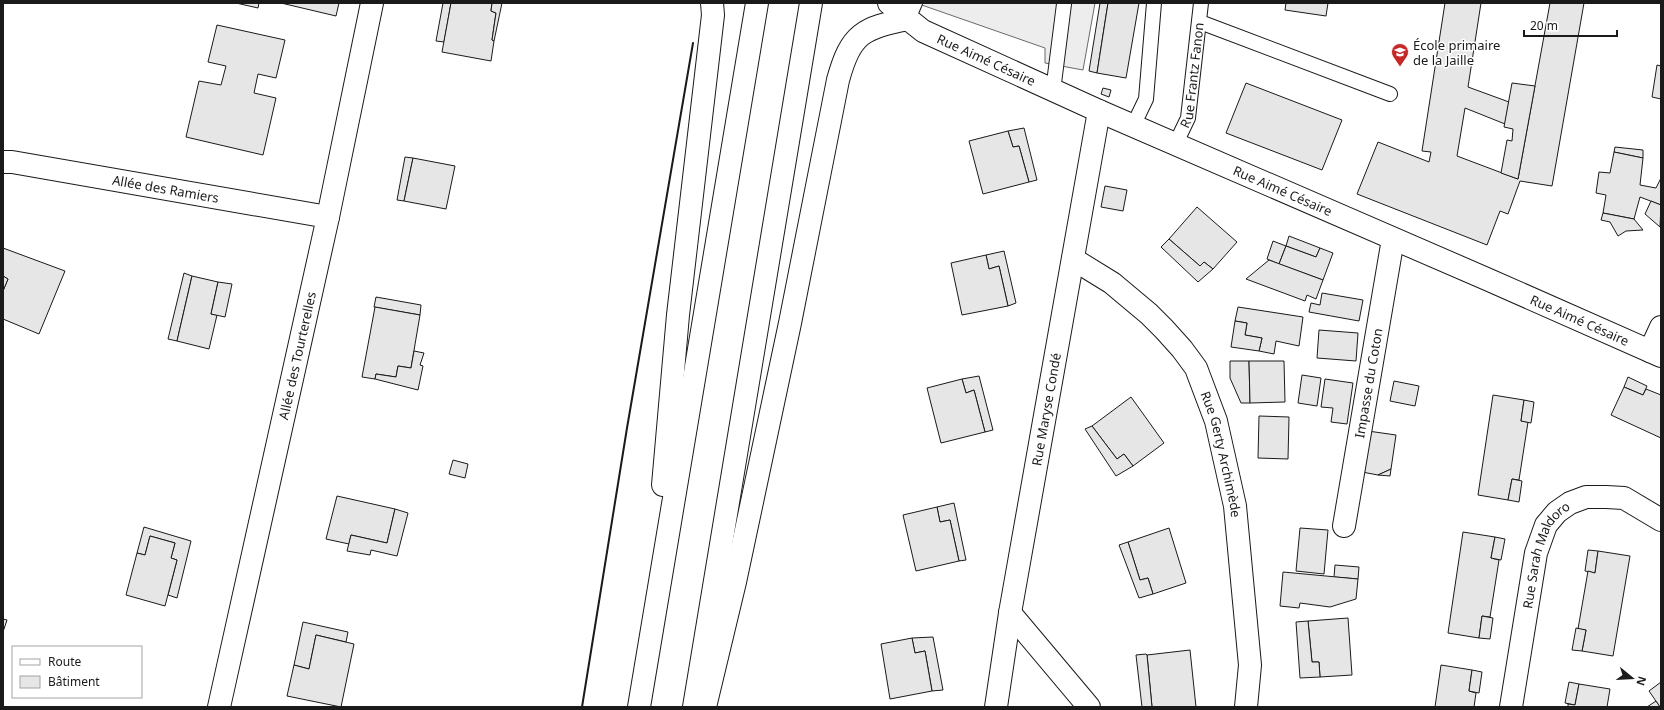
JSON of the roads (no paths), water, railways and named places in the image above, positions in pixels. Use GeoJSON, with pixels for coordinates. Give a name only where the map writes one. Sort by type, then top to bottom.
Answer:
{"type":"FeatureCollection","features":[{"type":"Feature","properties":{"kind":"main road","name":"Allée des Tourterelles"},"geometry":{"type":"LineString","coordinates":[[219,707],[328,217],[372,3]]}},
{"type":"Feature","properties":{"kind":"main road"},"geometry":{"type":"LineString","coordinates":[[652,634],[672,374],[712,23],[712,3]]}},
{"type":"Feature","properties":{"kind":"main road"},"geometry":{"type":"LineString","coordinates":[[639,707],[757,3]]}},
{"type":"Feature","properties":{"kind":"main road"},"geometry":{"type":"LineString","coordinates":[[694,707],[811,3]]}},
{"type":"Feature","properties":{"kind":"main road","name":"Rue Aimé Césaire"},"geometry":{"type":"LineString","coordinates":[[889,3],[912,11],[923,31],[1053,91],[1655,354]]}},
{"type":"Feature","properties":{"kind":"main road"},"geometry":{"type":"LineString","coordinates":[[705,707],[738,567],[790,323],[838,80],[844,58],[850,46],[868,30],[912,11]]}},
{"type":"Feature","properties":{"kind":"main road","name":"Rue Maryse Condé"},"geometry":{"type":"LineString","coordinates":[[996,707],[1010,613],[1098,111]]}},
{"type":"Feature","properties":{"kind":"main road","name":"Allée des Ramiers"},"geometry":{"type":"LineString","coordinates":[[3,162],[12,162],[328,217]]}},
{"type":"Feature","properties":{"kind":"main road","name":"Impasse du Coton"},"geometry":{"type":"LineString","coordinates":[[1344,526],[1393,239]]}},
{"type":"Feature","properties":{"kind":"main road","name":"Rue Gerty Archimède"},"geometry":{"type":"LineString","coordinates":[[1073,259],[1112,283],[1164,329],[1182,349],[1196,368],[1216,421],[1236,506],[1250,665],[1246,707]]}},
{"type":"Feature","properties":{"kind":"main road"},"geometry":{"type":"LineString","coordinates":[[1655,354],[1661,327]]}},
{"type":"Feature","properties":{"kind":"main road","name":"Rue Sarah Maldoro"},"geometry":{"type":"LineString","coordinates":[[1512,707],[1536,553],[1546,525],[1557,512],[1570,503],[1586,497],[1624,498],[1661,520]]}},
{"type":"Feature","properties":{"kind":"main road"},"geometry":{"type":"LineString","coordinates":[[1010,613],[1089,707]]}},
{"type":"Feature","properties":{"kind":"lane"},"geometry":{"type":"LineString","coordinates":[[1133,126],[1146,99],[1154,3]]}},
{"type":"Feature","properties":{"kind":"lane","name":"Rue Frantz Fanon"},"geometry":{"type":"LineString","coordinates":[[1175,145],[1188,118],[1201,3]]}},
{"type":"Feature","properties":{"kind":"lane"},"geometry":{"type":"LineString","coordinates":[[1053,91],[1064,4]]}},
{"type":"Feature","properties":{"kind":"lane"},"geometry":{"type":"LineString","coordinates":[[1200,22],[1390,94]]}},
{"type":"Feature","properties":{"kind":"place","name":"École primaire de la Jaille"},"geometry":{"type":"Point","coordinates":[1400,67]}}]}
